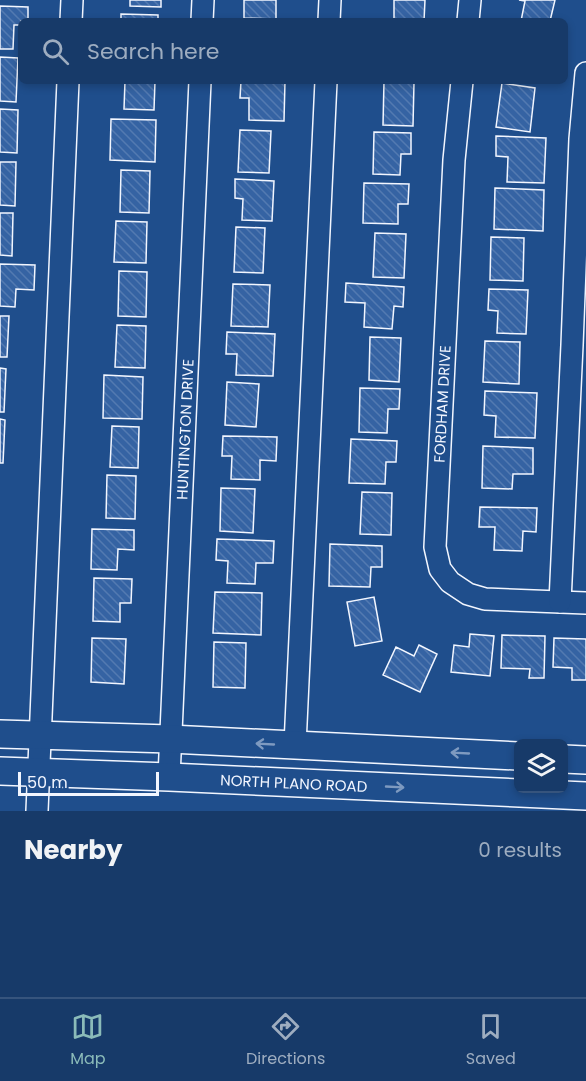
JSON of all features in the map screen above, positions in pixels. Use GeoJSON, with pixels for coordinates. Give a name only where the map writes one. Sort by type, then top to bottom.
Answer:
{"type":"FeatureCollection","features":[{"type":"Feature","properties":{"kind":"main road"},"geometry":{"type":"LineString","coordinates":[[0,734],[170,739],[514,756]]}},
{"type":"Feature","properties":{"kind":"main road"},"geometry":{"type":"LineString","coordinates":[[568,759],[586,760]]}},
{"type":"Feature","properties":{"kind":"main road","name":"NORTH PLANO ROAD"},"geometry":{"type":"LineString","coordinates":[[0,771],[586,796]]}},
{"type":"Feature","properties":{"kind":"street"},"geometry":{"type":"LineString","coordinates":[[71,18],[72,0]]}},
{"type":"Feature","properties":{"kind":"street"},"geometry":{"type":"LineString","coordinates":[[202,18],[203,0]]}},
{"type":"Feature","properties":{"kind":"street"},"geometry":{"type":"LineString","coordinates":[[329,18],[330,0]]}},
{"type":"Feature","properties":{"kind":"street"},"geometry":{"type":"LineString","coordinates":[[468,18],[470,0]]}},
{"type":"Feature","properties":{"kind":"street"},"geometry":{"type":"LineString","coordinates":[[560,602],[580,139],[586,73]]}},
{"type":"Feature","properties":{"kind":"street"},"geometry":{"type":"LineString","coordinates":[[37,811],[68,84]]}},
{"type":"Feature","properties":{"kind":"street","name":"HUNTINGTON DRIVE"},"geometry":{"type":"LineString","coordinates":[[169,777],[200,84]]}},
{"type":"Feature","properties":{"kind":"street"},"geometry":{"type":"LineString","coordinates":[[295,745],[326,84]]}},
{"type":"Feature","properties":{"kind":"street","name":"FORDHAM DRIVE"},"geometry":{"type":"LineString","coordinates":[[462,84],[454,160],[435,547],[440,570],[450,582],[468,594],[485,598],[586,603]]}},
{"type":"Feature","properties":{"kind":"building"},"geometry":{"type":"Polygon","coordinates":[[[130,0],[161,0],[161,7],[130,6],[130,0]]]}},
{"type":"Feature","properties":{"kind":"building"},"geometry":{"type":"Polygon","coordinates":[[[244,0],[276,0],[276,18],[244,18],[244,0]]]}},
{"type":"Feature","properties":{"kind":"building"},"geometry":{"type":"Polygon","coordinates":[[[394,0],[425,0],[424,18],[394,18],[394,0]]]}},
{"type":"Feature","properties":{"kind":"building"},"geometry":{"type":"Polygon","coordinates":[[[519,0],[555,0],[551,18],[522,18],[525,1],[519,0]]]}},
{"type":"Feature","properties":{"kind":"building"},"geometry":{"type":"Polygon","coordinates":[[[0,6],[28,7],[28,18],[18,18],[18,25],[14,25],[13,49],[0,49],[0,6]]]}},
{"type":"Feature","properties":{"kind":"building"},"geometry":{"type":"Polygon","coordinates":[[[121,14],[158,15],[158,18],[121,18],[121,14]]]}},
{"type":"Feature","properties":{"kind":"building"},"geometry":{"type":"Polygon","coordinates":[[[0,57],[18,58],[16,102],[0,101],[0,57]]]}},
{"type":"Feature","properties":{"kind":"building"},"geometry":{"type":"Polygon","coordinates":[[[125,84],[155,84],[154,110],[124,109],[125,84]]]}},
{"type":"Feature","properties":{"kind":"building"},"geometry":{"type":"Polygon","coordinates":[[[241,84],[285,84],[284,121],[249,120],[249,98],[240,98],[241,84]]]}},
{"type":"Feature","properties":{"kind":"building"},"geometry":{"type":"Polygon","coordinates":[[[384,84],[414,84],[413,126],[383,125],[384,84]]]}},
{"type":"Feature","properties":{"kind":"building"},"geometry":{"type":"Polygon","coordinates":[[[502,84],[535,88],[530,132],[496,127],[502,84]]]}},
{"type":"Feature","properties":{"kind":"building"},"geometry":{"type":"Polygon","coordinates":[[[0,109],[18,110],[17,153],[0,152],[0,109]]]}},
{"type":"Feature","properties":{"kind":"building"},"geometry":{"type":"Polygon","coordinates":[[[111,119],[156,120],[155,162],[110,160],[111,119]]]}},
{"type":"Feature","properties":{"kind":"building"},"geometry":{"type":"Polygon","coordinates":[[[240,130],[271,131],[269,173],[238,172],[240,130]]]}},
{"type":"Feature","properties":{"kind":"building"},"geometry":{"type":"Polygon","coordinates":[[[374,132],[411,133],[411,154],[401,154],[400,175],[373,174],[374,132]]]}},
{"type":"Feature","properties":{"kind":"building"},"geometry":{"type":"Polygon","coordinates":[[[496,136],[546,138],[544,183],[507,182],[508,157],[496,156],[496,136]]]}},
{"type":"Feature","properties":{"kind":"building"},"geometry":{"type":"Polygon","coordinates":[[[0,162],[16,162],[15,206],[0,205],[0,162]]]}},
{"type":"Feature","properties":{"kind":"building"},"geometry":{"type":"Polygon","coordinates":[[[121,170],[150,171],[149,213],[120,212],[121,170]]]}},
{"type":"Feature","properties":{"kind":"building"},"geometry":{"type":"Polygon","coordinates":[[[235,179],[274,181],[272,221],[242,220],[243,199],[235,198],[235,179]]]}},
{"type":"Feature","properties":{"kind":"building"},"geometry":{"type":"Polygon","coordinates":[[[364,183],[409,184],[408,204],[398,204],[398,224],[363,223],[364,183]]]}},
{"type":"Feature","properties":{"kind":"building"},"geometry":{"type":"Polygon","coordinates":[[[495,188],[544,190],[543,231],[494,229],[495,188]]]}},
{"type":"Feature","properties":{"kind":"building"},"geometry":{"type":"Polygon","coordinates":[[[0,213],[13,213],[12,256],[0,255],[0,213]]]}},
{"type":"Feature","properties":{"kind":"building"},"geometry":{"type":"Polygon","coordinates":[[[116,221],[147,222],[146,263],[114,262],[116,221]]]}},
{"type":"Feature","properties":{"kind":"building"},"geometry":{"type":"Polygon","coordinates":[[[236,227],[265,228],[263,273],[234,272],[236,227]]]}},
{"type":"Feature","properties":{"kind":"building"},"geometry":{"type":"Polygon","coordinates":[[[375,233],[406,234],[404,278],[373,277],[375,233]]]}},
{"type":"Feature","properties":{"kind":"building"},"geometry":{"type":"Polygon","coordinates":[[[491,237],[524,238],[523,281],[490,280],[491,237]]]}},
{"type":"Feature","properties":{"kind":"building"},"geometry":{"type":"Polygon","coordinates":[[[0,264],[35,265],[34,290],[16,289],[15,307],[0,306],[0,264]]]}},
{"type":"Feature","properties":{"kind":"building"},"geometry":{"type":"Polygon","coordinates":[[[119,271],[147,272],[146,317],[118,316],[119,271]]]}},
{"type":"Feature","properties":{"kind":"building"},"geometry":{"type":"Polygon","coordinates":[[[346,283],[404,287],[403,307],[394,306],[392,329],[364,327],[365,303],[345,302],[346,283]]]}},
{"type":"Feature","properties":{"kind":"building"},"geometry":{"type":"Polygon","coordinates":[[[233,284],[270,285],[268,327],[231,326],[233,284]]]}},
{"type":"Feature","properties":{"kind":"building"},"geometry":{"type":"Polygon","coordinates":[[[489,289],[528,290],[526,334],[497,333],[498,311],[488,310],[489,289]]]}},
{"type":"Feature","properties":{"kind":"building"},"geometry":{"type":"Polygon","coordinates":[[[0,316],[9,316],[7,357],[0,357],[0,316]]]}},
{"type":"Feature","properties":{"kind":"building"},"geometry":{"type":"Polygon","coordinates":[[[117,325],[146,326],[145,368],[115,367],[117,325]]]}},
{"type":"Feature","properties":{"kind":"building"},"geometry":{"type":"Polygon","coordinates":[[[227,332],[275,334],[273,376],[236,375],[237,354],[226,354],[227,332]]]}},
{"type":"Feature","properties":{"kind":"building"},"geometry":{"type":"Polygon","coordinates":[[[370,337],[401,338],[399,382],[369,380],[370,337]]]}},
{"type":"Feature","properties":{"kind":"building"},"geometry":{"type":"Polygon","coordinates":[[[485,341],[520,342],[519,384],[483,382],[485,341]]]}},
{"type":"Feature","properties":{"kind":"building"},"geometry":{"type":"Polygon","coordinates":[[[0,368],[6,369],[4,412],[0,412],[0,368]]]}},
{"type":"Feature","properties":{"kind":"building"},"geometry":{"type":"Polygon","coordinates":[[[104,375],[143,377],[142,419],[103,418],[104,375]]]}},
{"type":"Feature","properties":{"kind":"building"},"geometry":{"type":"Polygon","coordinates":[[[227,382],[259,384],[256,427],[225,425],[227,382]]]}},
{"type":"Feature","properties":{"kind":"building"},"geometry":{"type":"Polygon","coordinates":[[[360,388],[400,389],[399,409],[388,409],[387,433],[359,432],[360,388]]]}},
{"type":"Feature","properties":{"kind":"building"},"geometry":{"type":"Polygon","coordinates":[[[485,391],[537,393],[535,438],[495,437],[496,416],[484,415],[485,391]]]}},
{"type":"Feature","properties":{"kind":"building"},"geometry":{"type":"Polygon","coordinates":[[[0,419],[5,420],[3,463],[0,463],[0,419]]]}},
{"type":"Feature","properties":{"kind":"building"},"geometry":{"type":"Polygon","coordinates":[[[112,426],[139,427],[138,468],[110,467],[112,426]]]}},
{"type":"Feature","properties":{"kind":"building"},"geometry":{"type":"Polygon","coordinates":[[[223,436],[277,437],[276,461],[260,460],[260,480],[231,479],[232,456],[222,456],[223,436]]]}},
{"type":"Feature","properties":{"kind":"building"},"geometry":{"type":"Polygon","coordinates":[[[351,439],[397,441],[396,462],[386,462],[385,484],[349,483],[351,439]]]}},
{"type":"Feature","properties":{"kind":"building"},"geometry":{"type":"Polygon","coordinates":[[[483,446],[533,448],[533,474],[513,474],[512,489],[482,488],[483,446]]]}},
{"type":"Feature","properties":{"kind":"building"},"geometry":{"type":"Polygon","coordinates":[[[107,475],[136,476],[135,519],[106,518],[107,475]]]}},
{"type":"Feature","properties":{"kind":"building"},"geometry":{"type":"Polygon","coordinates":[[[221,488],[255,489],[253,533],[220,531],[221,488]]]}},
{"type":"Feature","properties":{"kind":"building"},"geometry":{"type":"Polygon","coordinates":[[[362,492],[392,493],[391,535],[360,534],[362,492]]]}},
{"type":"Feature","properties":{"kind":"building"},"geometry":{"type":"Polygon","coordinates":[[[480,507],[537,508],[536,532],[523,531],[522,551],[494,550],[495,527],[479,527],[480,507]]]}},
{"type":"Feature","properties":{"kind":"building"},"geometry":{"type":"Polygon","coordinates":[[[92,529],[134,530],[134,550],[118,549],[117,570],[91,569],[92,529]]]}},
{"type":"Feature","properties":{"kind":"building"},"geometry":{"type":"Polygon","coordinates":[[[217,539],[274,541],[273,563],[256,563],[255,584],[227,583],[228,561],[216,560],[217,539]]]}},
{"type":"Feature","properties":{"kind":"building"},"geometry":{"type":"Polygon","coordinates":[[[330,544],[382,546],[382,567],[371,567],[370,587],[329,586],[330,544]]]}},
{"type":"Feature","properties":{"kind":"building"},"geometry":{"type":"Polygon","coordinates":[[[94,578],[132,579],[131,603],[120,603],[120,622],[93,621],[94,578]]]}},
{"type":"Feature","properties":{"kind":"building"},"geometry":{"type":"Polygon","coordinates":[[[215,592],[262,593],[261,635],[213,633],[215,592]]]}},
{"type":"Feature","properties":{"kind":"building"},"geometry":{"type":"Polygon","coordinates":[[[374,597],[382,641],[355,646],[347,602],[374,597]]]}},
{"type":"Feature","properties":{"kind":"building"},"geometry":{"type":"Polygon","coordinates":[[[470,634],[494,636],[490,676],[451,672],[454,645],[469,647],[470,634]]]}},
{"type":"Feature","properties":{"kind":"building"},"geometry":{"type":"Polygon","coordinates":[[[502,635],[545,636],[544,678],[529,678],[530,669],[501,668],[502,635]]]}},
{"type":"Feature","properties":{"kind":"building"},"geometry":{"type":"Polygon","coordinates":[[[92,638],[126,639],[124,684],[91,682],[92,638]]]}},
{"type":"Feature","properties":{"kind":"building"},"geometry":{"type":"Polygon","coordinates":[[[554,638],[586,639],[586,680],[572,680],[572,668],[553,667],[554,638]]]}},
{"type":"Feature","properties":{"kind":"building"},"geometry":{"type":"Polygon","coordinates":[[[214,642],[246,643],[245,688],[213,687],[214,642]]]}},
{"type":"Feature","properties":{"kind":"building"},"geometry":{"type":"Polygon","coordinates":[[[419,645],[437,654],[420,692],[383,675],[396,647],[414,656],[419,645]]]}}]}
